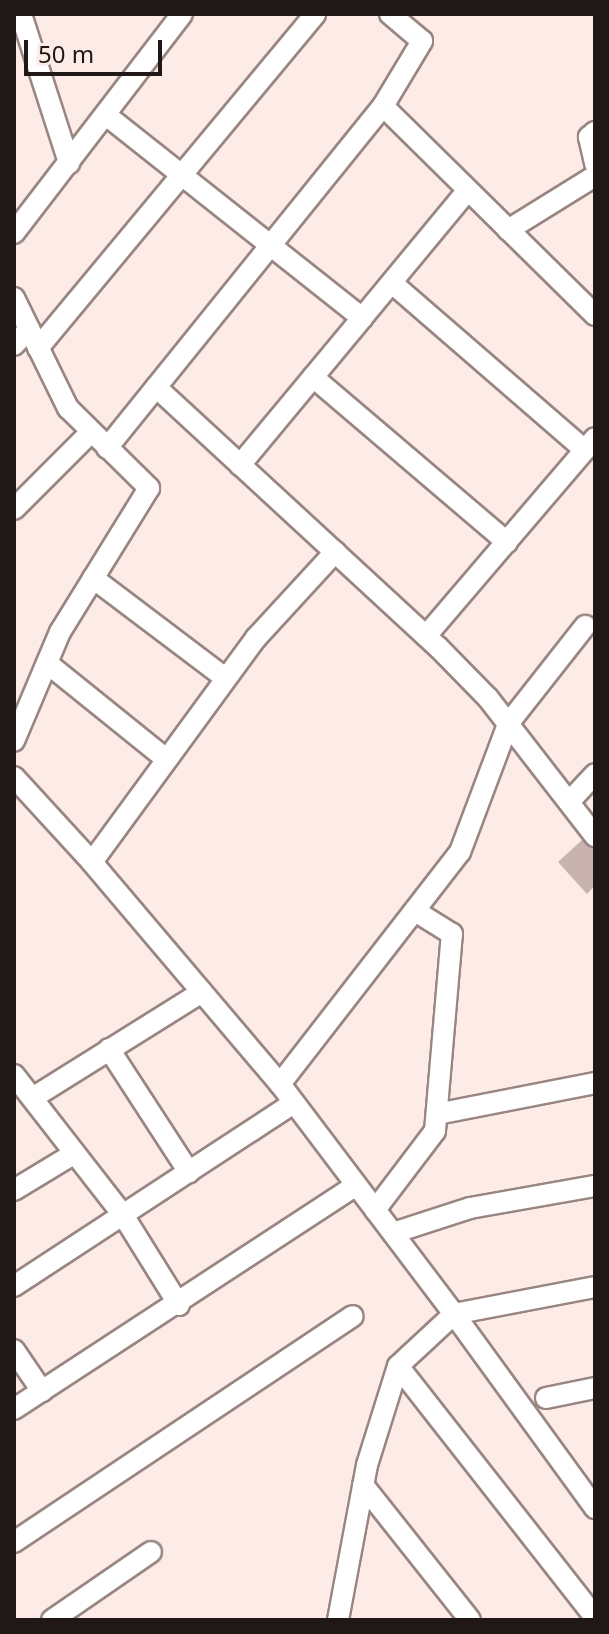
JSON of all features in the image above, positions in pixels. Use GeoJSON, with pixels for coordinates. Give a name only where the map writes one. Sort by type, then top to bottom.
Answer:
{"type":"FeatureCollection","features":[{"type":"Feature","properties":{"kind":"street"},"geometry":{"type":"LineString","coordinates":[[21,14],[69,163]]}},
{"type":"Feature","properties":{"kind":"street"},"geometry":{"type":"LineString","coordinates":[[14,233],[182,14]]}},
{"type":"Feature","properties":{"kind":"street"},"geometry":{"type":"LineString","coordinates":[[38,348],[186,177],[315,14]]}},
{"type":"Feature","properties":{"kind":"street"},"geometry":{"type":"LineString","coordinates":[[107,448],[383,106],[422,41],[390,14]]}},
{"type":"Feature","properties":{"kind":"street"},"geometry":{"type":"LineString","coordinates":[[383,106],[595,315]]}},
{"type":"Feature","properties":{"kind":"street"},"geometry":{"type":"LineString","coordinates":[[106,115],[273,242],[362,318]]}},
{"type":"Feature","properties":{"kind":"street"},"geometry":{"type":"LineString","coordinates":[[595,132],[589,137],[595,164]]}},
{"type":"Feature","properties":{"kind":"street"},"geometry":{"type":"LineString","coordinates":[[508,230],[595,176]]}},
{"type":"Feature","properties":{"kind":"street"},"geometry":{"type":"LineString","coordinates":[[240,465],[468,190]]}},
{"type":"Feature","properties":{"kind":"street"},"geometry":{"type":"LineString","coordinates":[[392,283],[590,444],[426,636]]}},
{"type":"Feature","properties":{"kind":"street"},"geometry":{"type":"LineString","coordinates":[[14,298],[68,408],[149,488],[93,578],[47,663],[14,741]]}},
{"type":"Feature","properties":{"kind":"street"},"geometry":{"type":"LineString","coordinates":[[14,345],[29,329]]}},
{"type":"Feature","properties":{"kind":"street"},"geometry":{"type":"LineString","coordinates":[[313,377],[507,542]]}},
{"type":"Feature","properties":{"kind":"street"},"geometry":{"type":"LineString","coordinates":[[156,387],[426,636],[508,724],[595,836]]}},
{"type":"Feature","properties":{"kind":"street"},"geometry":{"type":"LineString","coordinates":[[14,509],[91,432]]}},
{"type":"Feature","properties":{"kind":"street"},"geometry":{"type":"LineString","coordinates":[[92,862],[225,678],[335,552]]}},
{"type":"Feature","properties":{"kind":"street"},"geometry":{"type":"LineString","coordinates":[[93,578],[225,678]]}},
{"type":"Feature","properties":{"kind":"street"},"geometry":{"type":"LineString","coordinates":[[280,1084],[460,852],[508,724],[585,626]]}},
{"type":"Feature","properties":{"kind":"street"},"geometry":{"type":"LineString","coordinates":[[47,663],[166,759]]}},
{"type":"Feature","properties":{"kind":"street"},"geometry":{"type":"LineString","coordinates":[[569,802],[595,774]]}},
{"type":"Feature","properties":{"kind":"street"},"geometry":{"type":"LineString","coordinates":[[14,777],[92,862],[280,1084],[594,1504]]}},
{"type":"Feature","properties":{"kind":"street"},"geometry":{"type":"LineString","coordinates":[[375,1210],[435,1131],[452,934],[415,911]]}},
{"type":"Feature","properties":{"kind":"street"},"geometry":{"type":"LineString","coordinates":[[34,1097],[202,992]]}},
{"type":"Feature","properties":{"kind":"street"},"geometry":{"type":"LineString","coordinates":[[109,1049],[189,1172]]}},
{"type":"Feature","properties":{"kind":"street"},"geometry":{"type":"LineString","coordinates":[[14,1075],[123,1215],[179,1305]]}},
{"type":"Feature","properties":{"kind":"street"},"geometry":{"type":"LineString","coordinates":[[437,1114],[595,1083]]}},
{"type":"Feature","properties":{"kind":"street"},"geometry":{"type":"LineString","coordinates":[[14,1286],[294,1103]]}},
{"type":"Feature","properties":{"kind":"street"},"geometry":{"type":"LineString","coordinates":[[14,1190],[75,1153]]}},
{"type":"Feature","properties":{"kind":"street"},"geometry":{"type":"LineString","coordinates":[[14,1409],[179,1305],[356,1185]]}},
{"type":"Feature","properties":{"kind":"street"},"geometry":{"type":"LineString","coordinates":[[393,1233],[470,1208],[595,1186]]}},
{"type":"Feature","properties":{"kind":"street"},"geometry":{"type":"LineString","coordinates":[[338,1620],[363,1485],[398,1366],[454,1314],[595,1287]]}},
{"type":"Feature","properties":{"kind":"street"},"geometry":{"type":"LineString","coordinates":[[14,1542],[353,1316]]}},
{"type":"Feature","properties":{"kind":"street"},"geometry":{"type":"LineString","coordinates":[[14,1350],[42,1391]]}},
{"type":"Feature","properties":{"kind":"street"},"geometry":{"type":"LineString","coordinates":[[398,1366],[595,1617]]}},
{"type":"Feature","properties":{"kind":"street"},"geometry":{"type":"LineString","coordinates":[[546,1398],[595,1388]]}},
{"type":"Feature","properties":{"kind":"street"},"geometry":{"type":"LineString","coordinates":[[363,1485],[470,1620]]}},
{"type":"Feature","properties":{"kind":"street"},"geometry":{"type":"LineString","coordinates":[[52,1620],[151,1552]]}},
{"type":"Feature","properties":{"kind":"building"},"geometry":{"type":"Polygon","coordinates":[[[582,840],[595,849],[595,885],[587,894],[558,862],[582,840]]]}}]}
